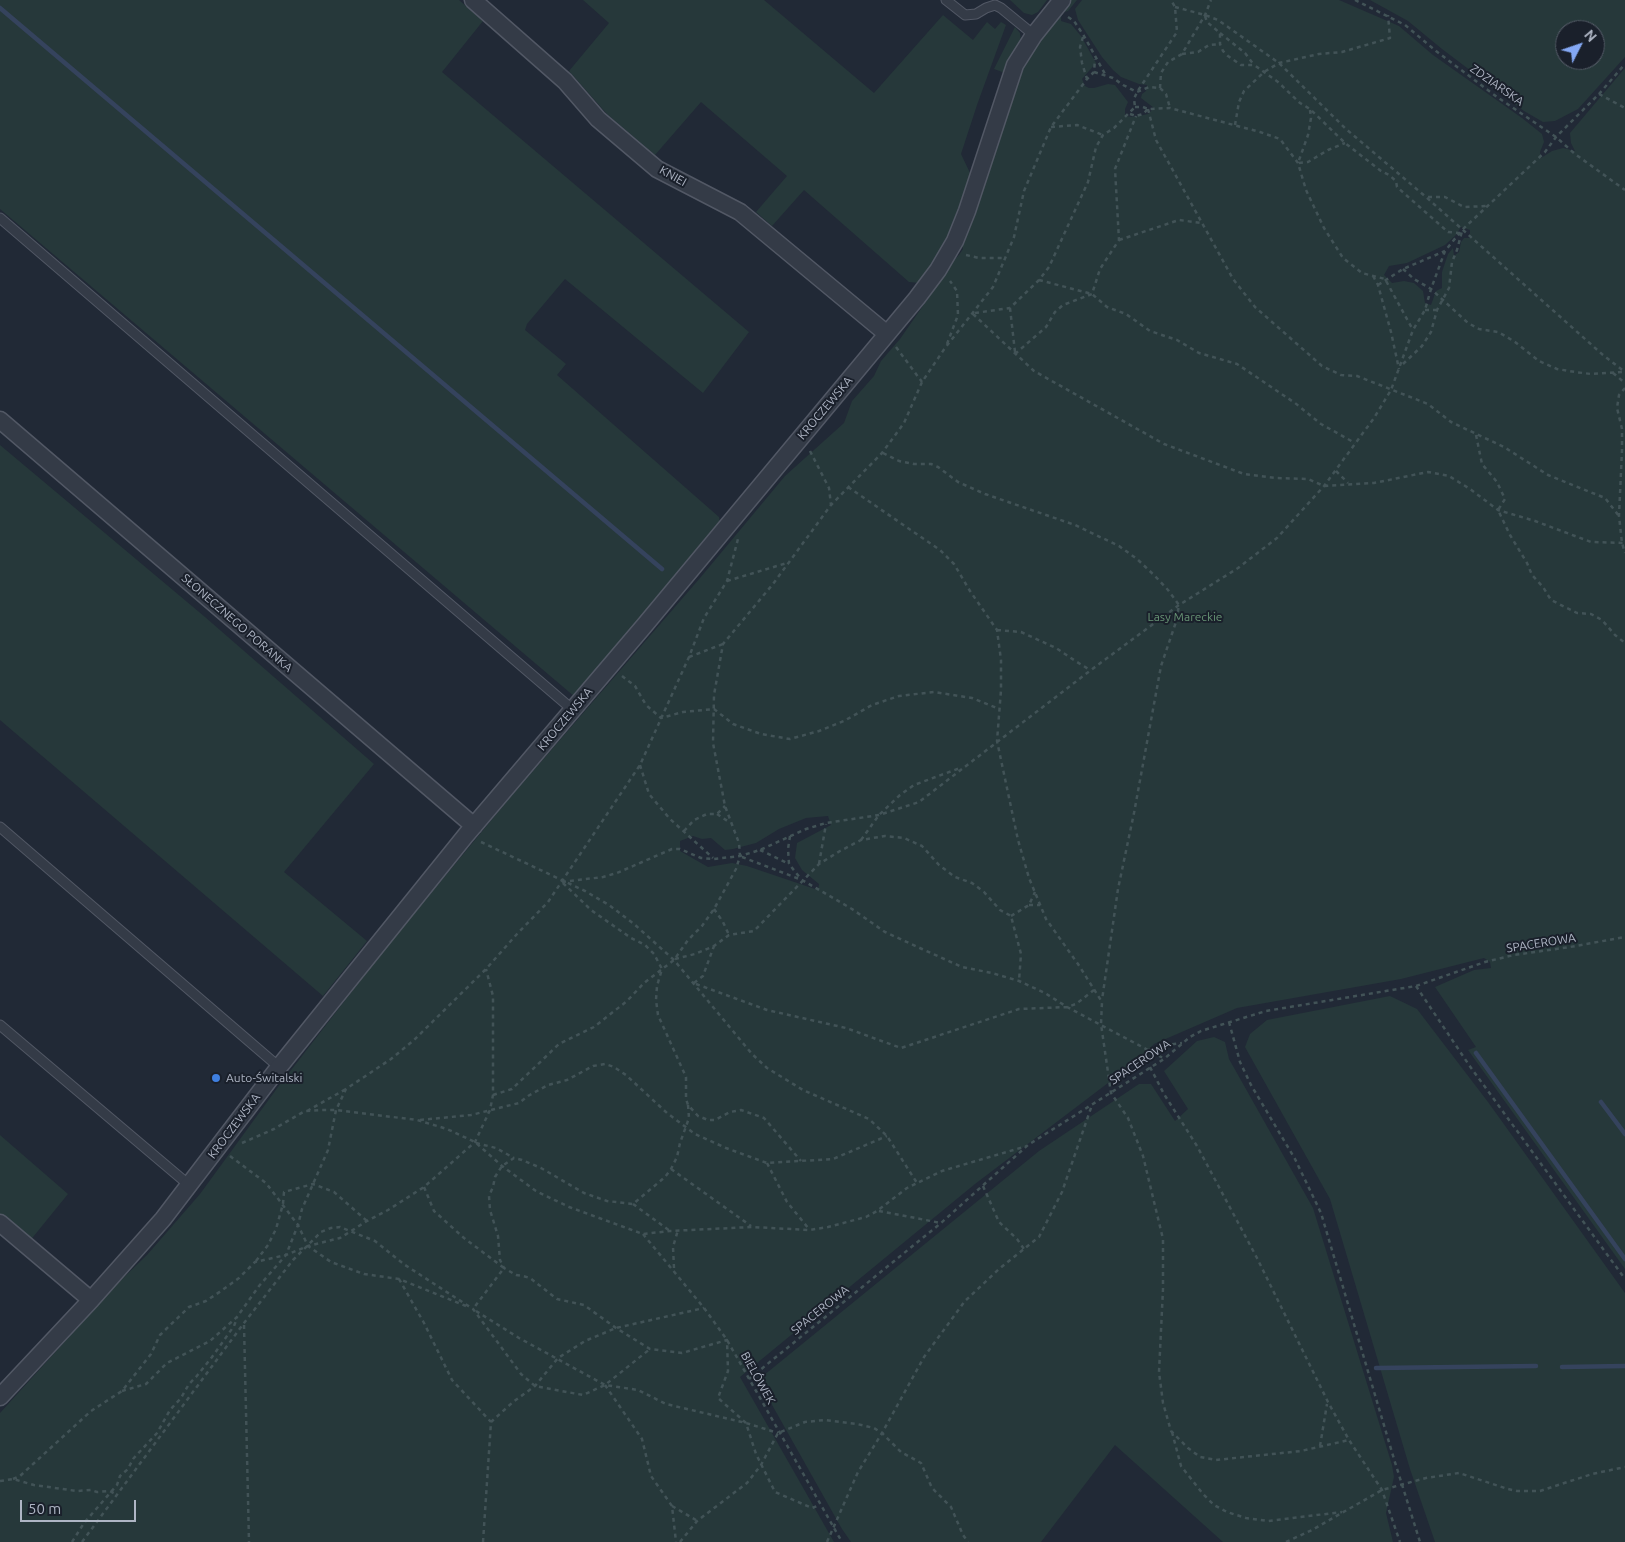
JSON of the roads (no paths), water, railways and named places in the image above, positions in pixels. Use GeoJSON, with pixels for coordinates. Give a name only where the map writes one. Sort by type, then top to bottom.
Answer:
{"type":"FeatureCollection","features":[{"type":"Feature","properties":{"kind":"street","name":"KNIEI"},"geometry":{"type":"LineString","coordinates":[[473,0],[565,81],[598,119],[657,168],[740,212],[887,334]]}},
{"type":"Feature","properties":{"kind":"street","name":"KROCZEWSKA"},"geometry":{"type":"LineString","coordinates":[[0,1397],[163,1220],[279,1067],[470,830],[610,667],[938,270],[951,248],[967,211],[1015,66],[1034,35],[1062,0]]}},
{"type":"Feature","properties":{"kind":"street","name":"SŁONECZNEGO PORANKA"},"geometry":{"type":"LineString","coordinates":[[0,420],[470,830]]}},
{"type":"Feature","properties":{"kind":"street"},"geometry":{"type":"LineString","coordinates":[[0,1223],[91,1300]]}},
{"type":"Feature","properties":{"kind":"lane"},"geometry":{"type":"LineString","coordinates":[[946,0],[965,15],[976,14],[995,5],[1034,35]]}},
{"type":"Feature","properties":{"kind":"lane"},"geometry":{"type":"LineString","coordinates":[[0,218],[573,710]]}},
{"type":"Feature","properties":{"kind":"lane"},"geometry":{"type":"LineString","coordinates":[[0,827],[279,1067]]}},
{"type":"Feature","properties":{"kind":"lane"},"geometry":{"type":"LineString","coordinates":[[0,1024],[189,1185]]}},
{"type":"Feature","properties":{"kind":"waterway"},"geometry":{"type":"LineString","coordinates":[[0,8],[662,569]]}},
{"type":"Feature","properties":{"kind":"waterway"},"geometry":{"type":"LineString","coordinates":[[1476,1053],[1625,1259]]}},
{"type":"Feature","properties":{"kind":"waterway"},"geometry":{"type":"LineString","coordinates":[[1601,1102],[1625,1134]]}},
{"type":"Feature","properties":{"kind":"waterway"},"geometry":{"type":"LineString","coordinates":[[1376,1368],[1536,1366]]}},
{"type":"Feature","properties":{"kind":"waterway"},"geometry":{"type":"LineString","coordinates":[[1562,1367],[1625,1366]]}},
{"type":"Feature","properties":{"kind":"place","name":"Auto-Świtalski"},"geometry":{"type":"Point","coordinates":[216,1078]}},
{"type":"Feature","properties":{"kind":"park label","name":"Lasy Mareckie"},"geometry":{"type":"Point","coordinates":[1185,617]}}]}
